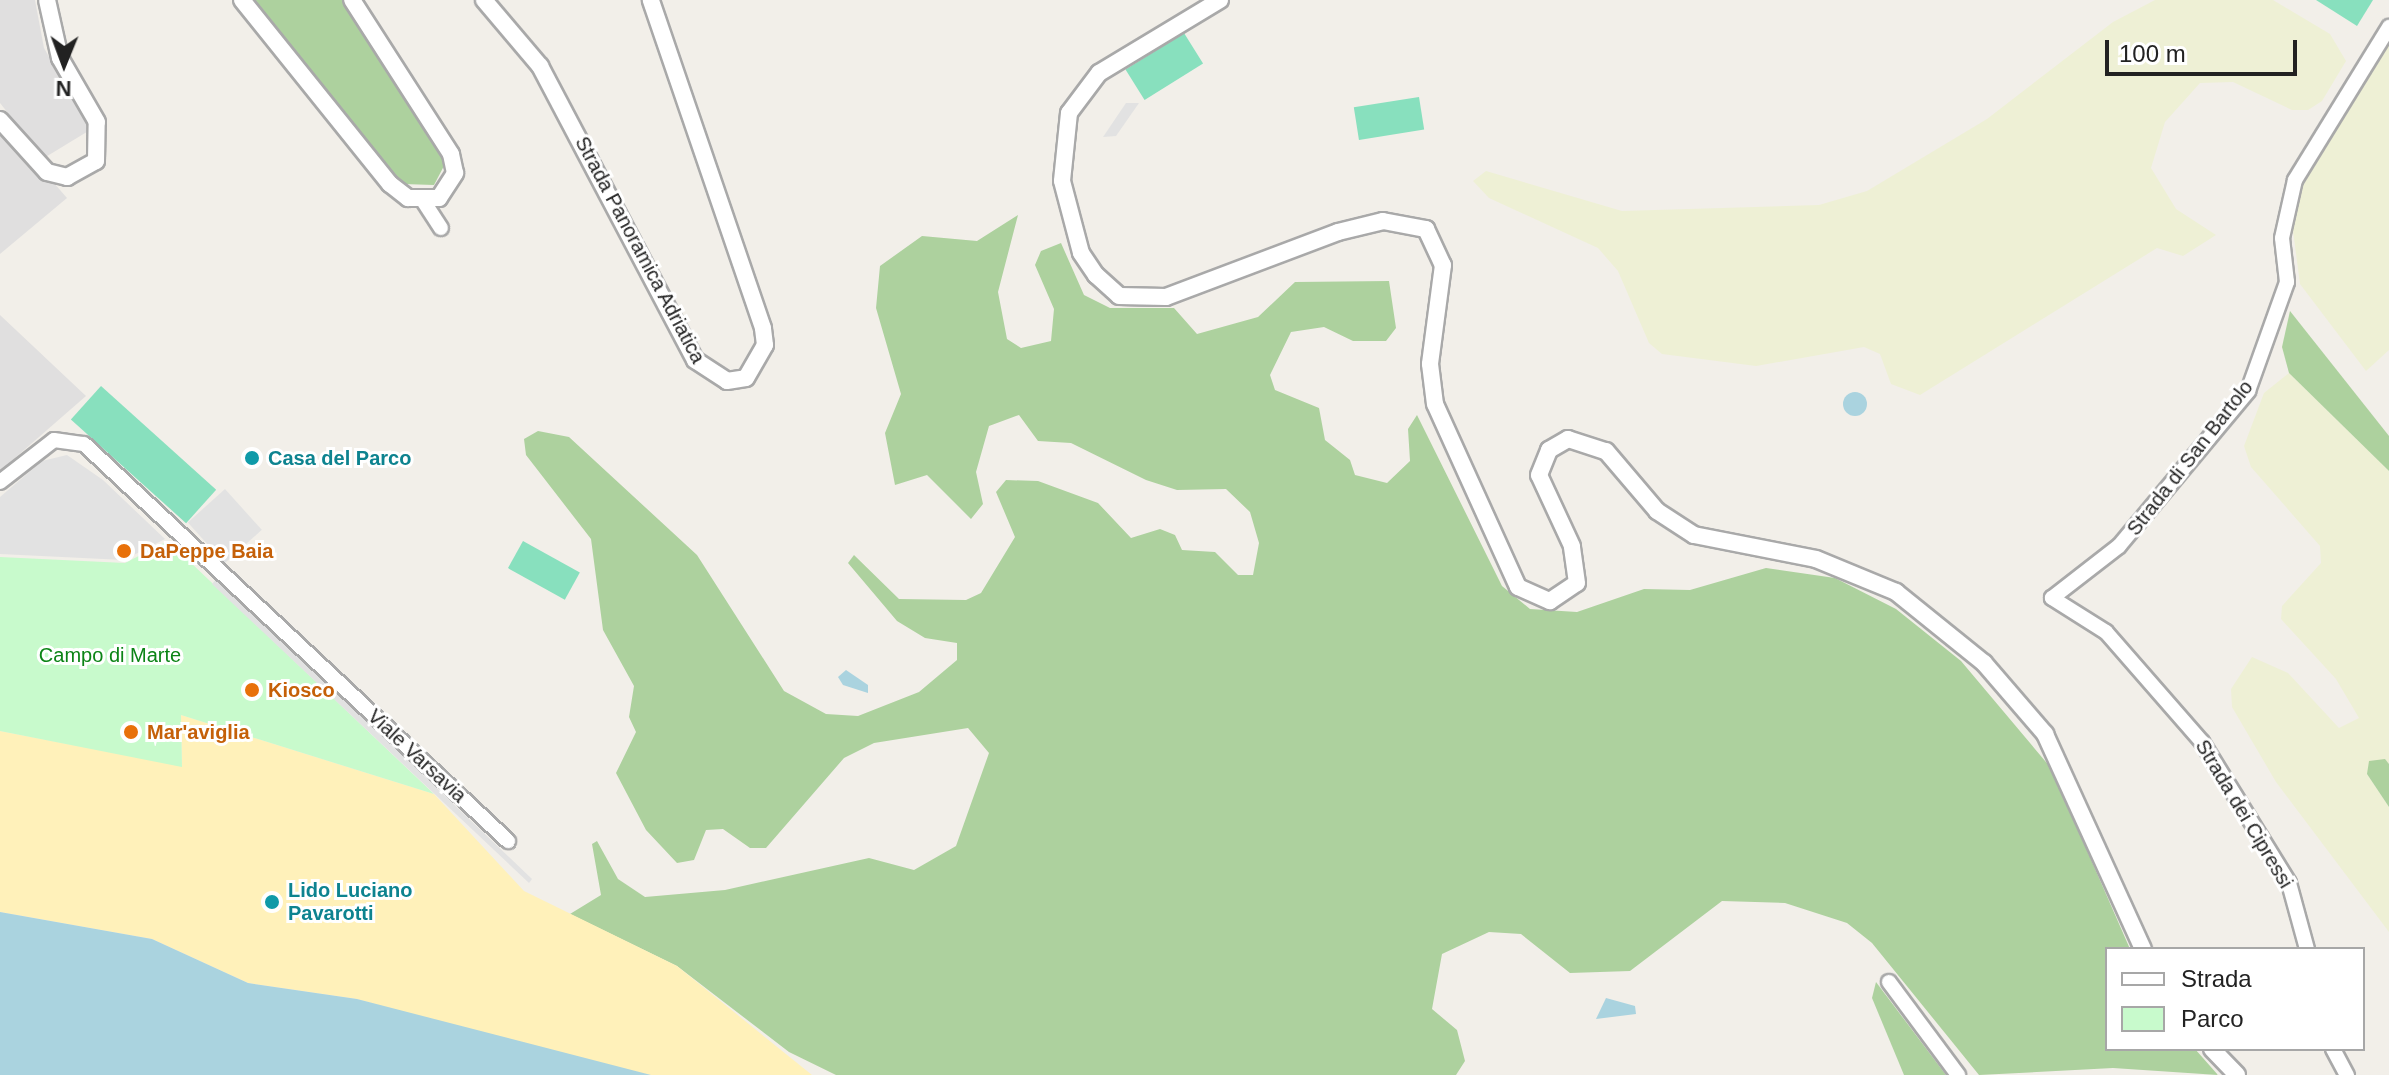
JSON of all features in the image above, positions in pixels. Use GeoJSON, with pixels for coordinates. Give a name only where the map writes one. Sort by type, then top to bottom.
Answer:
{"type":"FeatureCollection","features":[{"type":"Feature","properties":{"kind":"street"},"geometry":{"type":"LineString","coordinates":[[0,120],[47,172],[67,177],[96,161],[97,122],[60,58],[47,0]]}},
{"type":"Feature","properties":{"kind":"street"},"geometry":{"type":"LineString","coordinates":[[242,0],[390,184],[424,202],[441,228]]}},
{"type":"Feature","properties":{"kind":"street"},"geometry":{"type":"LineString","coordinates":[[352,0],[451,154],[450,188],[424,202]]}},
{"type":"Feature","properties":{"kind":"street","name":"Strada Panoramica Adriatica"},"geometry":{"type":"LineString","coordinates":[[484,0],[540,66],[695,360],[718,378],[746,378],[765,345],[763,328],[651,0]]}},
{"type":"Feature","properties":{"kind":"street"},"geometry":{"type":"LineString","coordinates":[[1220,0],[1099,73],[1069,113],[1062,181],[1081,253],[1096,275],[1119,296],[1166,297],[1338,232],[1383,221],[1426,229],[1443,265],[1430,364],[1435,404],[1518,587],[1550,601],[1577,583],[1575,556],[1539,475],[1549,450],[1568,439],[1606,451],[1657,511],[1694,535],[1816,559],[1896,592],[1984,663],[2045,734],[2142,947]]}},
{"type":"Feature","properties":{"kind":"street","name":"Strada di San Bartolo"},"geometry":{"type":"LineString","coordinates":[[2052,598],[2119,546],[2248,391],[2287,282],[2282,238],[2295,180],[2389,27]]}},
{"type":"Feature","properties":{"kind":"street","name":"Viale Varsavia"},"geometry":{"type":"LineString","coordinates":[[0,482],[54,440],[84,444],[508,841]]}},
{"type":"Feature","properties":{"kind":"street","name":"Strada dei Cipressi"},"geometry":{"type":"LineString","coordinates":[[2052,598],[2106,632],[2202,742],[2289,883],[2306,947]]}},
{"type":"Feature","properties":{"kind":"street"},"geometry":{"type":"LineString","coordinates":[[1889,982],[1958,1075]]}},
{"type":"Feature","properties":{"kind":"street"},"geometry":{"type":"LineString","coordinates":[[2214,1051],[2237,1075]]}},
{"type":"Feature","properties":{"kind":"street"},"geometry":{"type":"LineString","coordinates":[[2334,1051],[2347,1075]]}},
{"type":"Feature","properties":{"kind":"shaded area"},"geometry":{"type":"Polygon","coordinates":[[[0,0],[35,0],[44,48],[90,130],[44,158],[0,103],[0,0]]]}},
{"type":"Feature","properties":{"kind":"shaded area"},"geometry":{"type":"Polygon","coordinates":[[[1126,103],[1139,103],[1116,136],[1103,137],[1126,103]]]}},
{"type":"Feature","properties":{"kind":"shaded area"},"geometry":{"type":"Polygon","coordinates":[[[0,121],[67,198],[0,254],[0,121]]]}},
{"type":"Feature","properties":{"kind":"shaded area"},"geometry":{"type":"Polygon","coordinates":[[[0,315],[86,396],[0,471],[0,315]]]}},
{"type":"Feature","properties":{"kind":"shaded area"},"geometry":{"type":"Polygon","coordinates":[[[67,455],[103,480],[165,539],[124,560],[0,554],[0,497],[42,461],[67,455]]]}},
{"type":"Feature","properties":{"kind":"shaded area"},"geometry":{"type":"Polygon","coordinates":[[[225,489],[262,530],[225,563],[188,522],[225,489]]]}},
{"type":"Feature","properties":{"kind":"shaded area"},"geometry":{"type":"Polygon","coordinates":[[[217,578],[532,879],[529,883],[212,584],[217,578]]]}},
{"type":"Feature","properties":{"kind":"green space"},"geometry":{"type":"Polygon","coordinates":[[[252,0],[344,0],[446,162],[434,185],[403,184],[252,0]]]}},
{"type":"Feature","properties":{"kind":"green space"},"geometry":{"type":"Polygon","coordinates":[[[2155,0],[2273,0],[2330,34],[2346,61],[2322,101],[2308,110],[2292,110],[2233,82],[2200,83],[2165,122],[2151,168],[2176,209],[2216,235],[2183,256],[2157,248],[1920,395],[1891,384],[1880,354],[1864,347],[1756,366],[1662,354],[1649,343],[1618,271],[1598,248],[1489,198],[1473,181],[1486,171],[1622,211],[1819,205],[1867,191],[1987,119],[2113,22],[2155,0]]]}},
{"type":"Feature","properties":{"kind":"green space"},"geometry":{"type":"Polygon","coordinates":[[[2316,0],[2373,0],[2357,26],[2316,0]]]}},
{"type":"Feature","properties":{"kind":"green space"},"geometry":{"type":"Polygon","coordinates":[[[1184,33],[1203,64],[1145,100],[1125,70],[1184,33]]]}},
{"type":"Feature","properties":{"kind":"green space"},"geometry":{"type":"Polygon","coordinates":[[[2389,41],[2389,350],[2366,371],[2300,284],[2292,223],[2301,188],[2389,41]]]}},
{"type":"Feature","properties":{"kind":"green space"},"geometry":{"type":"Polygon","coordinates":[[[1419,97],[1424,130],[1359,140],[1354,107],[1419,97]]]}},
{"type":"Feature","properties":{"kind":"green space"},"geometry":{"type":"Polygon","coordinates":[[[1018,215],[998,292],[1007,339],[1021,348],[1051,341],[1054,309],[1035,265],[1041,251],[1061,243],[1084,295],[1110,308],[1174,308],[1197,334],[1258,317],[1295,282],[1389,281],[1396,328],[1386,341],[1353,341],[1324,327],[1291,332],[1270,375],[1275,390],[1319,408],[1325,440],[1350,460],[1355,475],[1387,483],[1410,461],[1408,429],[1417,415],[1502,586],[1530,609],[1577,612],[1644,589],[1690,590],[1766,568],[1835,578],[1896,609],[1961,661],[2051,768],[2129,947],[2105,947],[2105,1051],[2197,1051],[2218,1075],[2113,1068],[1979,1075],[1872,943],[1847,923],[1785,903],[1722,901],[1630,971],[1570,973],[1521,934],[1489,932],[1442,954],[1432,1009],[1457,1030],[1465,1061],[1456,1075],[836,1075],[789,1052],[677,966],[570,914],[601,895],[592,844],[597,841],[618,879],[645,897],[725,890],[869,858],[914,870],[956,846],[989,753],[968,728],[874,743],[844,758],[766,848],[750,848],[723,829],[706,830],[694,860],[677,863],[646,830],[616,773],[636,732],[629,717],[634,686],[603,630],[591,539],[526,455],[524,439],[538,431],[569,437],[697,555],[784,691],[826,714],[858,716],[919,692],[957,660],[957,643],[925,638],[897,621],[848,563],[854,555],[899,599],[966,600],[981,593],[1015,537],[996,492],[1006,480],[1038,481],[1098,503],[1131,538],[1160,529],[1175,535],[1182,550],[1215,552],[1238,575],[1253,575],[1259,543],[1250,512],[1226,489],[1177,490],[1146,480],[1071,443],[1038,441],[1019,415],[989,426],[976,472],[983,504],[971,519],[927,475],[895,485],[885,433],[901,394],[876,308],[880,266],[922,236],[977,241],[1018,215]]]}},
{"type":"Feature","properties":{"kind":"green space"},"geometry":{"type":"Polygon","coordinates":[[[2290,311],[2389,436],[2389,471],[2289,373],[2282,347],[2290,311]]]}},
{"type":"Feature","properties":{"kind":"green space"},"geometry":{"type":"Polygon","coordinates":[[[2289,373],[2389,471],[2389,764],[2385,759],[2367,774],[2389,807],[2389,932],[2276,782],[2232,707],[2231,689],[2252,657],[2288,673],[2339,728],[2359,718],[2336,679],[2281,619],[2282,606],[2321,563],[2320,546],[2251,467],[2244,446],[2264,393],[2289,373]]]}},
{"type":"Feature","properties":{"kind":"green space"},"geometry":{"type":"Polygon","coordinates":[[[101,386],[216,490],[186,523],[71,419],[101,386]]]}},
{"type":"Feature","properties":{"kind":"green space","name":"Campo di Marte"},"geometry":{"type":"Polygon","coordinates":[[[168,541],[434,794],[181,715],[182,767],[0,731],[0,557],[125,563],[168,541]]]}},
{"type":"Feature","properties":{"kind":"green space"},"geometry":{"type":"Polygon","coordinates":[[[523,541],[580,573],[565,600],[508,568],[523,541]]]}},
{"type":"Feature","properties":{"kind":"green space"},"geometry":{"type":"Polygon","coordinates":[[[2385,759],[2389,764],[2389,807],[2367,774],[2369,761],[2385,759]]]}},
{"type":"Feature","properties":{"kind":"green space"},"geometry":{"type":"Polygon","coordinates":[[[1876,982],[1946,1075],[1904,1075],[1872,998],[1876,982]]]}},
{"type":"Feature","properties":{"kind":"sand","name":"Lido Luciano Pavarotti"},"geometry":{"type":"Polygon","coordinates":[[[181,715],[434,794],[524,891],[677,966],[812,1075],[651,1075],[593,1065],[357,999],[248,983],[152,939],[0,912],[0,731],[182,766],[181,715]]]}},
{"type":"Feature","properties":{"kind":"water"},"geometry":{"type":"Polygon","coordinates":[[[1855,392],[1864,395],[1867,404],[1864,413],[1855,416],[1846,413],[1843,404],[1846,395],[1855,392]]]}},
{"type":"Feature","properties":{"kind":"water"},"geometry":{"type":"Polygon","coordinates":[[[846,670],[868,685],[868,693],[843,685],[838,677],[846,670]]]}},
{"type":"Feature","properties":{"kind":"water"},"geometry":{"type":"Polygon","coordinates":[[[0,912],[152,939],[248,983],[357,999],[651,1075],[0,1075],[0,912]]]}},
{"type":"Feature","properties":{"kind":"water"},"geometry":{"type":"Polygon","coordinates":[[[1606,998],[1635,1006],[1636,1014],[1596,1019],[1606,998]]]}},
{"type":"Feature","properties":{"kind":"place","name":"Casa del Parco"},"geometry":{"type":"Point","coordinates":[252,458]}},
{"type":"Feature","properties":{"kind":"place","name":"DaPeppe Baia"},"geometry":{"type":"Point","coordinates":[124,551]}},
{"type":"Feature","properties":{"kind":"place","name":"Kiosco"},"geometry":{"type":"Point","coordinates":[252,690]}},
{"type":"Feature","properties":{"kind":"place","name":"Mar'aviglia"},"geometry":{"type":"Point","coordinates":[131,732]}},
{"type":"Feature","properties":{"kind":"place","name":"Lido Luciano Pavarotti"},"geometry":{"type":"Point","coordinates":[272,902]}}]}
